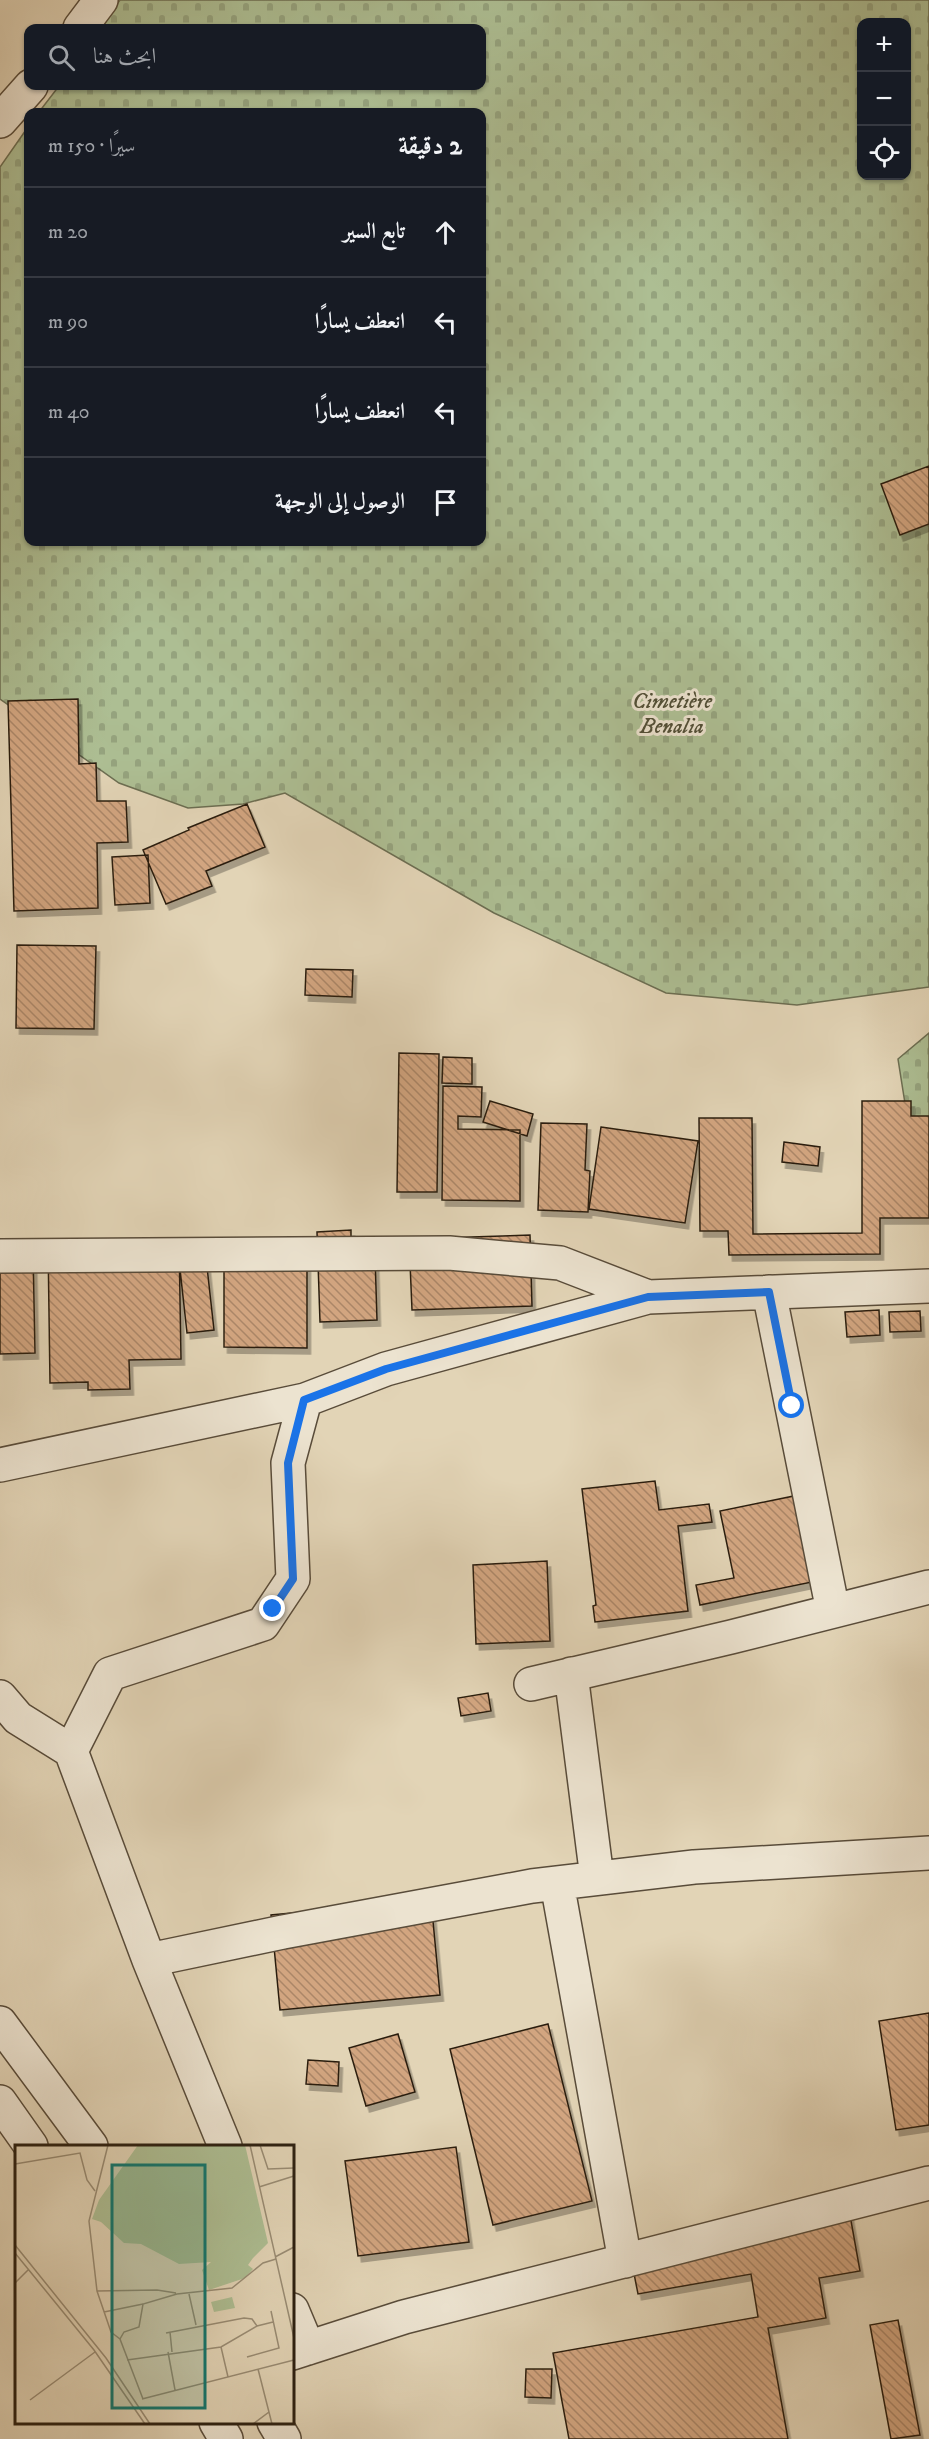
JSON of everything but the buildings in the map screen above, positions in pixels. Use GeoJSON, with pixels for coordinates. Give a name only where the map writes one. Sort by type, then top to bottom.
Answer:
{"type":"FeatureCollection","features":[{"type":"Feature","properties":{"kind":"street"},"geometry":{"type":"LineString","coordinates":[[83,24],[101,0]]}},
{"type":"Feature","properties":{"kind":"street"},"geometry":{"type":"LineString","coordinates":[[0,122],[28,90]]}},
{"type":"Feature","properties":{"kind":"street"},"geometry":{"type":"LineString","coordinates":[[0,1256],[449,1253],[560,1263],[648,1297]]}},
{"type":"Feature","properties":{"kind":"street"},"geometry":{"type":"LineString","coordinates":[[0,1465],[304,1400],[386,1369],[648,1297],[929,1286]]}},
{"type":"Feature","properties":{"kind":"street"},"geometry":{"type":"LineString","coordinates":[[769,1292],[833,1611]]}},
{"type":"Feature","properties":{"kind":"street"},"geometry":{"type":"LineString","coordinates":[[71,1751],[110,1674],[263,1624],[293,1579],[288,1463],[304,1400]]}},
{"type":"Feature","properties":{"kind":"street"},"geometry":{"type":"LineString","coordinates":[[531,1683],[929,1587]]}},
{"type":"Feature","properties":{"kind":"street"},"geometry":{"type":"LineString","coordinates":[[571,1674],[597,1878]]}},
{"type":"Feature","properties":{"kind":"street"},"geometry":{"type":"LineString","coordinates":[[0,1697],[18,1718],[71,1751],[149,1960],[225,2145]]}},
{"type":"Feature","properties":{"kind":"street"},"geometry":{"type":"LineString","coordinates":[[149,1960],[283,1932],[557,1882],[694,1867],[929,1853]]}},
{"type":"Feature","properties":{"kind":"street"},"geometry":{"type":"LineString","coordinates":[[557,1882],[625,2261]]}},
{"type":"Feature","properties":{"kind":"street"},"geometry":{"type":"LineString","coordinates":[[0,2023],[89,2145]]}},
{"type":"Feature","properties":{"kind":"street"},"geometry":{"type":"LineString","coordinates":[[0,2102],[31,2145]]}},
{"type":"Feature","properties":{"kind":"street"},"geometry":{"type":"LineString","coordinates":[[294,2320],[300,2351],[404,2317],[929,2183]]}},
{"type":"Feature","properties":{"kind":"street"},"geometry":{"type":"LineString","coordinates":[[217,2424],[226,2439]]}},
{"type":"Feature","properties":{"kind":"street"},"geometry":{"type":"LineString","coordinates":[[275,2424],[284,2439]]}},
{"type":"Feature","properties":{"kind":"green space","name":"Cimetière Benalia"},"geometry":{"type":"Polygon","coordinates":[[[120,0],[929,0],[929,987],[797,1005],[666,993],[494,913],[285,793],[243,804],[188,808],[119,783],[0,699],[0,167],[24,133],[24,546],[486,546],[486,108],[42,108],[56,90],[486,90],[486,24],[103,24],[120,0]]]}},
{"type":"Feature","properties":{"kind":"green space"},"geometry":{"type":"Polygon","coordinates":[[[929,1033],[929,1146],[910,1135],[898,1059],[929,1033]]]}},
{"type":"Feature","properties":{"kind":"route"},"geometry":{"type":"LineString","coordinates":[[273,1609],[293,1579],[288,1463],[304,1400],[386,1369],[648,1297],[769,1292],[792,1406]]}}]}
